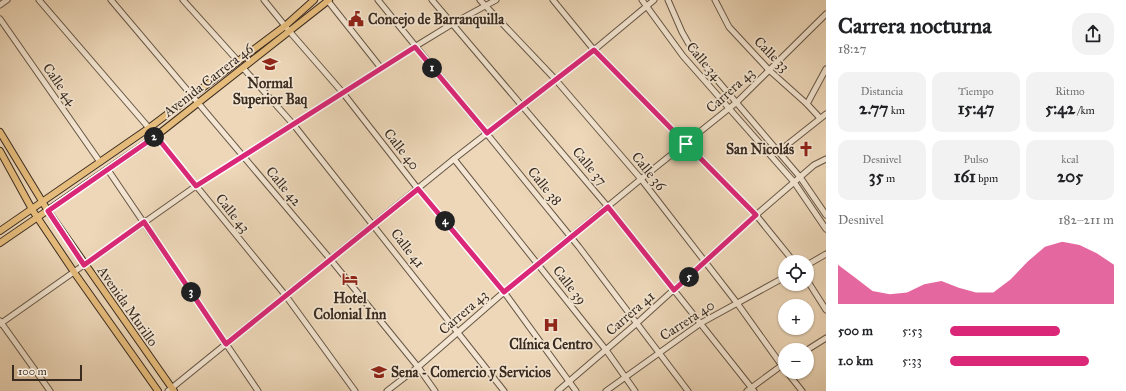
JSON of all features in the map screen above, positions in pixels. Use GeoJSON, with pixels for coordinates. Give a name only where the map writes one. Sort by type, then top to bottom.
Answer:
{"type":"FeatureCollection","features":[{"type":"Feature","properties":{"kind":"main road","name":"Avenida Carrera 46"},"geometry":{"type":"LineString","coordinates":[[0,231],[193,96],[285,26],[314,0]]}},
{"type":"Feature","properties":{"kind":"main road","name":"Avenida Carrera 46"},"geometry":{"type":"LineString","coordinates":[[0,243],[156,136],[329,1]]}},
{"type":"Feature","properties":{"kind":"main road","name":"Avenida Murillo"},"geometry":{"type":"LineString","coordinates":[[0,132],[42,202],[171,390]]}},
{"type":"Feature","properties":{"kind":"main road","name":"Avenida Murillo"},"geometry":{"type":"LineString","coordinates":[[0,151],[32,209],[74,272],[158,391]]}},
{"type":"Feature","properties":{"kind":"main road"},"geometry":{"type":"LineString","coordinates":[[29,224],[36,223],[44,227]]}},
{"type":"Feature","properties":{"kind":"street"},"geometry":{"type":"LineString","coordinates":[[0,5],[6,0]]}},
{"type":"Feature","properties":{"kind":"street","name":"Calle 43"},"geometry":{"type":"LineString","coordinates":[[39,0],[156,136],[286,296],[355,391]]}},
{"type":"Feature","properties":{"kind":"street","name":"Calle 42"},"geometry":{"type":"LineString","coordinates":[[111,0],[331,260],[418,367],[435,391]]}},
{"type":"Feature","properties":{"kind":"street"},"geometry":{"type":"LineString","coordinates":[[183,0],[238,61]]}},
{"type":"Feature","properties":{"kind":"street","name":"Calle 40"},"geometry":{"type":"LineString","coordinates":[[264,0],[343,93],[418,189],[504,292],[576,391]]}},
{"type":"Feature","properties":{"kind":"street","name":"Calle 38"},"geometry":{"type":"LineString","coordinates":[[378,0],[571,238],[688,391]]}},
{"type":"Feature","properties":{"kind":"street","name":"Calle 37"},"geometry":{"type":"LineString","coordinates":[[432,0],[608,207],[753,389]]}},
{"type":"Feature","properties":{"kind":"street","name":"Calle 36"},"geometry":{"type":"LineString","coordinates":[[480,0],[556,80],[641,179],[706,262],[778,359]]}},
{"type":"Feature","properties":{"kind":"street"},"geometry":{"type":"LineString","coordinates":[[50,391],[0,323],[196,186],[452,24],[496,0]]}},
{"type":"Feature","properties":{"kind":"street"},"geometry":{"type":"LineString","coordinates":[[552,0],[594,50],[756,215],[788,255]]}},
{"type":"Feature","properties":{"kind":"street","name":"Calle 34"},"geometry":{"type":"LineString","coordinates":[[642,0],[683,56],[728,109],[794,182],[826,228]]}},
{"type":"Feature","properties":{"kind":"street"},"geometry":{"type":"LineString","coordinates":[[171,390],[454,159],[594,50],[654,0]]}},
{"type":"Feature","properties":{"kind":"street","name":"Calle 34"},"geometry":{"type":"LineString","coordinates":[[668,0],[682,32],[694,53],[800,177],[826,215]]}},
{"type":"Feature","properties":{"kind":"street","name":"Calle 33"},"geometry":{"type":"LineString","coordinates":[[715,0],[729,27],[769,70],[807,104],[820,118]]}},
{"type":"Feature","properties":{"kind":"street"},"geometry":{"type":"LineString","coordinates":[[329,1],[382,68]]}},
{"type":"Feature","properties":{"kind":"street","name":"Carrera 43"},"geometry":{"type":"LineString","coordinates":[[387,391],[418,367],[504,292],[737,102],[826,14]]}},
{"type":"Feature","properties":{"kind":"street","name":"Calle 44"},"geometry":{"type":"LineString","coordinates":[[0,19],[100,162]]}},
{"type":"Feature","properties":{"kind":"street","name":"Calle 41"},"geometry":{"type":"LineString","coordinates":[[243,68],[293,124],[504,391]]}},
{"type":"Feature","properties":{"kind":"street"},"geometry":{"type":"LineString","coordinates":[[807,104],[826,69]]}},
{"type":"Feature","properties":{"kind":"street"},"geometry":{"type":"LineString","coordinates":[[778,152],[826,114]]}},
{"type":"Feature","properties":{"kind":"street","name":"Calle 39"},"geometry":{"type":"LineString","coordinates":[[454,159],[606,350],[635,391]]}},
{"type":"Feature","properties":{"kind":"street","name":"Carrera 41"},"geometry":{"type":"LineString","coordinates":[[558,391],[706,262],[794,182],[814,165],[826,159]]}},
{"type":"Feature","properties":{"kind":"street"},"geometry":{"type":"LineString","coordinates":[[108,170],[258,391]]}},
{"type":"Feature","properties":{"kind":"street"},"geometry":{"type":"LineString","coordinates":[[814,261],[826,254]]}},
{"type":"Feature","properties":{"kind":"street","name":"Carrera 40"},"geometry":{"type":"LineString","coordinates":[[606,391],[701,323],[778,281]]}},
{"type":"Feature","properties":{"kind":"street"},"geometry":{"type":"LineString","coordinates":[[814,291],[826,310]]}},
{"type":"Feature","properties":{"kind":"street"},"geometry":{"type":"LineString","coordinates":[[814,346],[826,338]]}},
{"type":"Feature","properties":{"kind":"street"},"geometry":{"type":"LineString","coordinates":[[747,391],[753,389],[778,373]]}},
{"type":"Feature","properties":{"kind":"street","name":"Calle 36"},"geometry":{"type":"LineString","coordinates":[[793,379],[802,391]]}},
{"type":"Feature","properties":{"kind":"place","name":"Concejo de Barranquilla"},"geometry":{"type":"Point","coordinates":[356,19]}},
{"type":"Feature","properties":{"kind":"place","name":"Normal Superior Baq"},"geometry":{"type":"Point","coordinates":[270,64]}},
{"type":"Feature","properties":{"kind":"place","name":"San Nicolás"},"geometry":{"type":"Point","coordinates":[806,149]}},
{"type":"Feature","properties":{"kind":"place","name":"Hotel Colonial Inn"},"geometry":{"type":"Point","coordinates":[350,279]}},
{"type":"Feature","properties":{"kind":"place","name":"Clínica Centro"},"geometry":{"type":"Point","coordinates":[551,325]}},
{"type":"Feature","properties":{"kind":"place","name":"Sena - Comercio y Servicios"},"geometry":{"type":"Point","coordinates":[379,372]}},
{"type":"Feature","properties":{"kind":"route"},"geometry":{"type":"LineString","coordinates":[[415,47],[487,133],[594,50],[686,144],[756,215],[674,290],[608,207],[504,292],[418,189],[226,344],[144,222],[84,265],[48,211],[156,136],[196,186],[415,47]]}}]}
